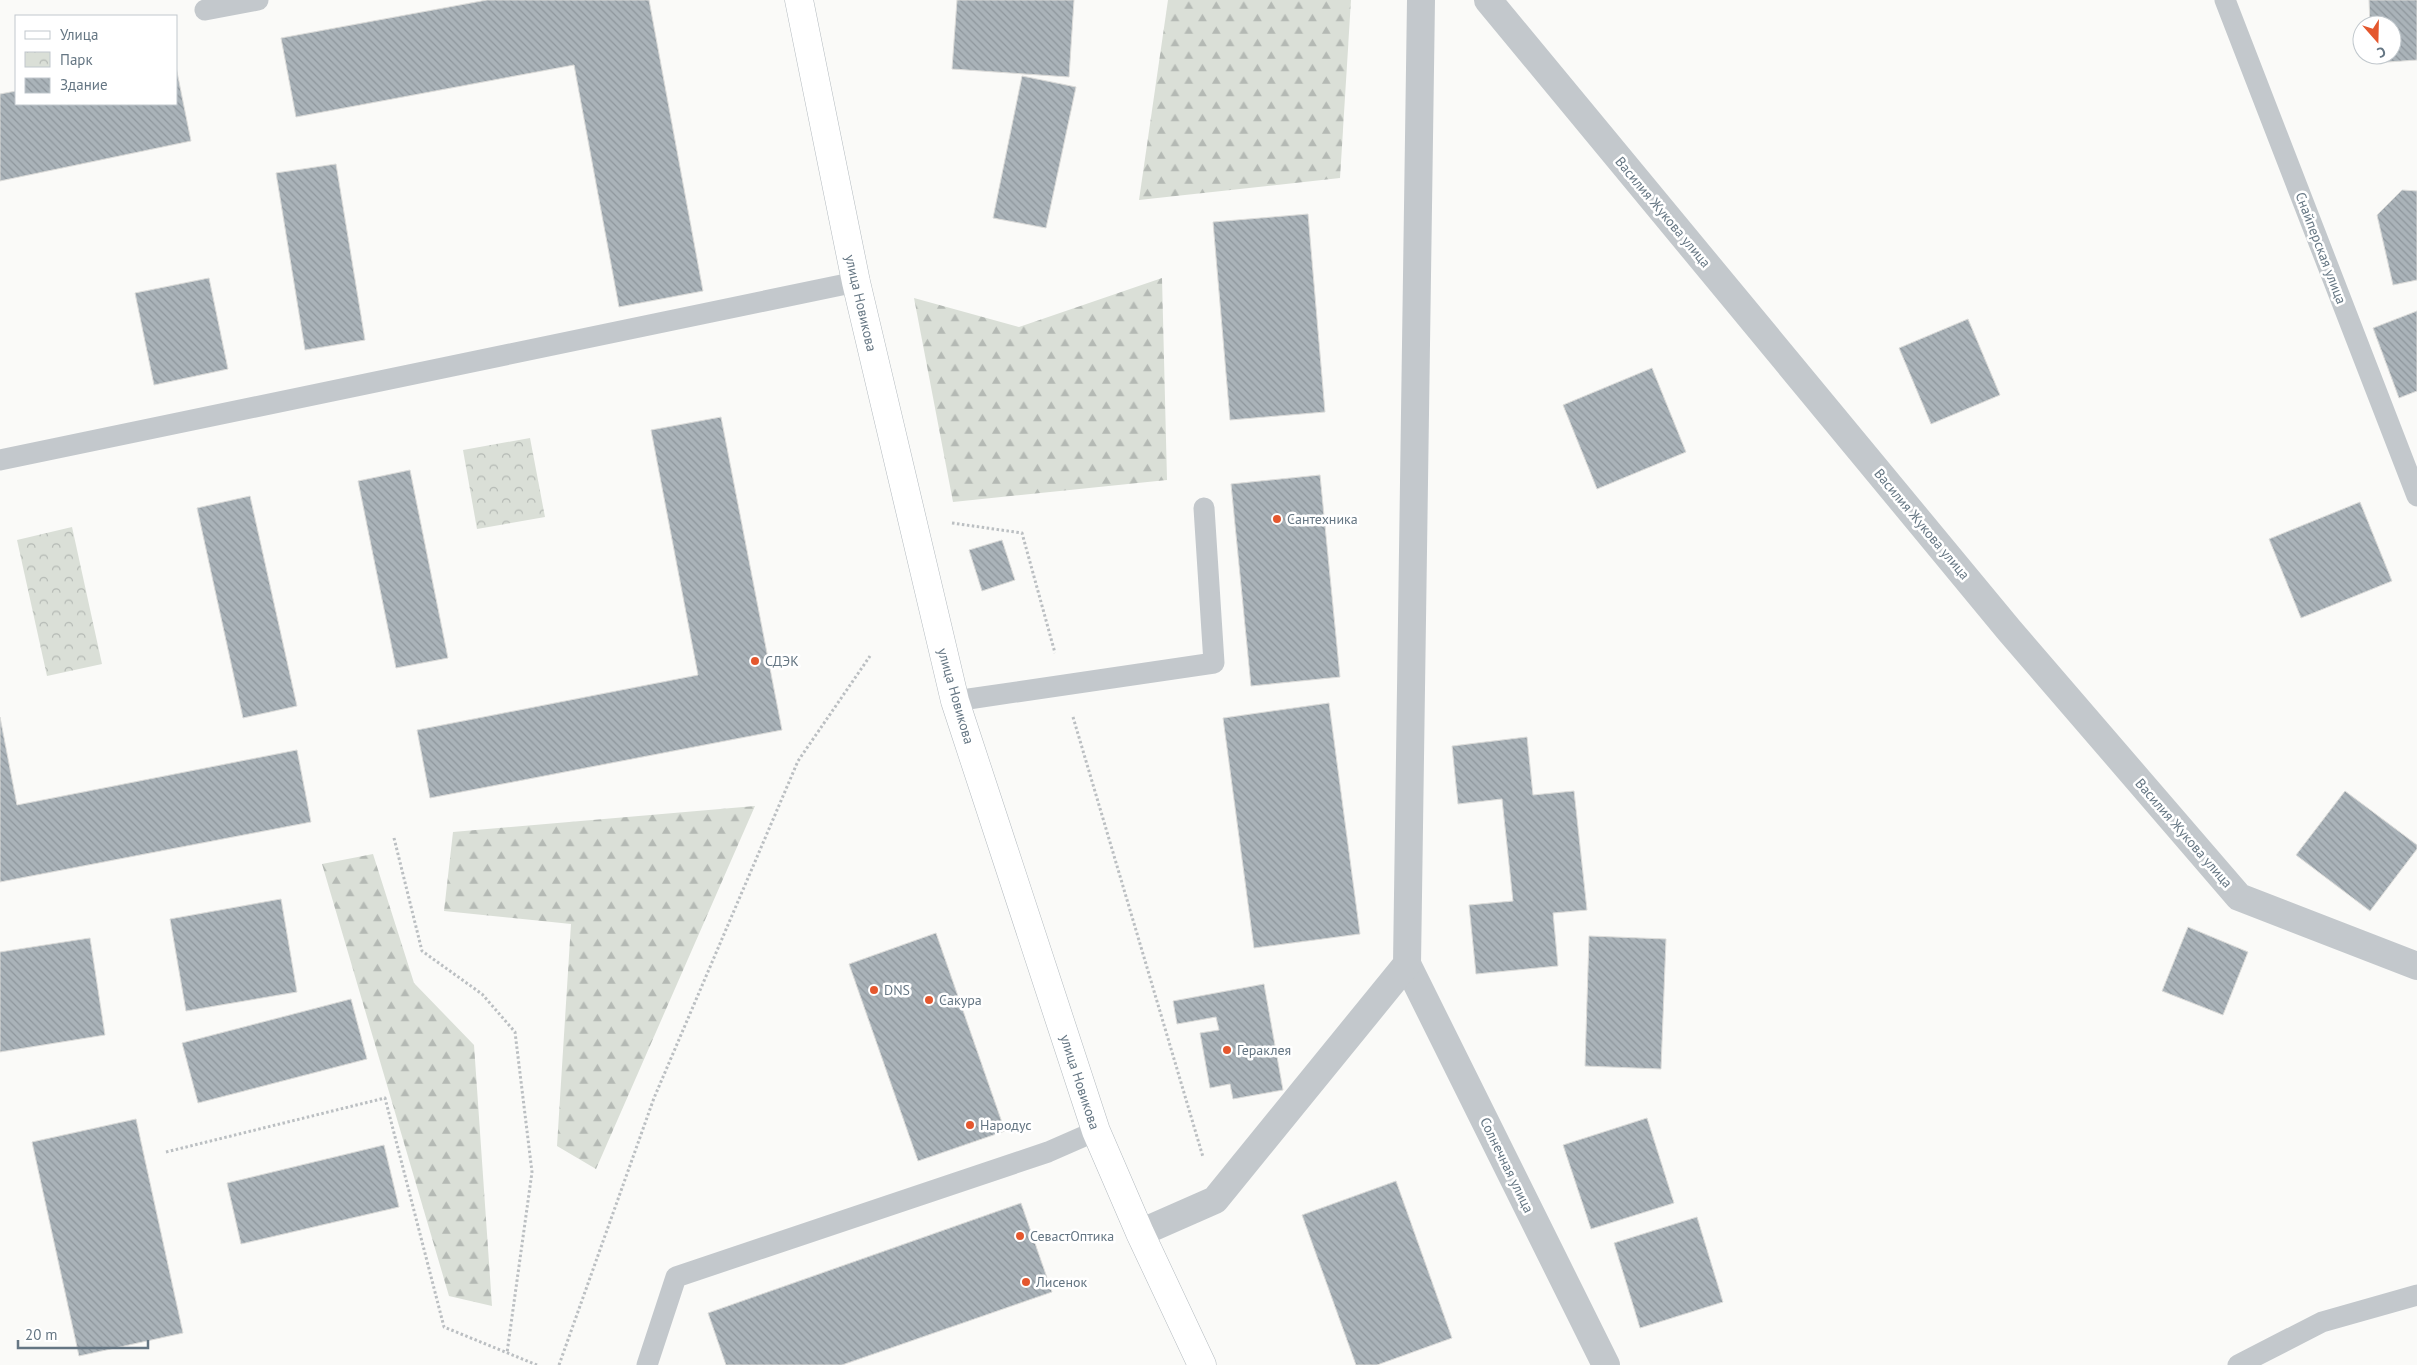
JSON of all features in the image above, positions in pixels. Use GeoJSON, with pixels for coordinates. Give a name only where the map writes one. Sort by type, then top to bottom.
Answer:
{"type":"FeatureCollection","features":[{"type":"Feature","properties":{"kind":"main road","name":"улица Новикова"},"geometry":{"type":"LineString","coordinates":[[799,0],[856,282],[955,701],[1096,1131],[1140,1233],[1202,1365]]}},
{"type":"Feature","properties":{"kind":"street"},"geometry":{"type":"LineString","coordinates":[[1140,1233],[1215,1200],[1407,964],[1421,0]]}},
{"type":"Feature","properties":{"kind":"street","name":"Василия Жукова улица"},"geometry":{"type":"LineString","coordinates":[[1488,0],[2009,630],[2239,897],[2417,966]]}},
{"type":"Feature","properties":{"kind":"street","name":"Солнечная улица"},"geometry":{"type":"LineString","coordinates":[[1407,964],[1606,1365]]}},
{"type":"Feature","properties":{"kind":"lane"},"geometry":{"type":"LineString","coordinates":[[205,10],[258,0]]}},
{"type":"Feature","properties":{"kind":"lane","name":"Снайперская улица"},"geometry":{"type":"LineString","coordinates":[[2225,0],[2417,496]]}},
{"type":"Feature","properties":{"kind":"lane"},"geometry":{"type":"LineString","coordinates":[[0,460],[856,282]]}},
{"type":"Feature","properties":{"kind":"lane"},"geometry":{"type":"LineString","coordinates":[[955,701],[1214,663],[1204,508]]}},
{"type":"Feature","properties":{"kind":"lane"},"geometry":{"type":"LineString","coordinates":[[647,1365],[676,1277],[1048,1152],[1096,1131]]}},
{"type":"Feature","properties":{"kind":"lane"},"geometry":{"type":"LineString","coordinates":[[2238,1365],[2322,1322],[2417,1294]]}},
{"type":"Feature","properties":{"kind":"path"},"geometry":{"type":"LineString","coordinates":[[949,522],[1022,533],[1064,685],[1215,1200]]}},
{"type":"Feature","properties":{"kind":"path"},"geometry":{"type":"LineString","coordinates":[[559,1365],[654,1098],[798,760],[870,656]]}},
{"type":"Feature","properties":{"kind":"path"},"geometry":{"type":"LineString","coordinates":[[394,838],[422,951],[482,994],[515,1032],[532,1172],[508,1353]]}},
{"type":"Feature","properties":{"kind":"path"},"geometry":{"type":"LineString","coordinates":[[166,1152],[385,1098],[444,1327],[537,1365]]}},
{"type":"Feature","properties":{"kind":"green space"},"geometry":{"type":"Polygon","coordinates":[[[1168,0],[1351,0],[1340,178],[1139,200],[1168,0]]]}},
{"type":"Feature","properties":{"kind":"green space"},"geometry":{"type":"Polygon","coordinates":[[[1162,278],[1167,480],[953,502],[914,298],[1019,327],[1162,278]]]}},
{"type":"Feature","properties":{"kind":"green space"},"geometry":{"type":"Polygon","coordinates":[[[530,438],[545,517],[477,529],[463,450],[530,438]]]}},
{"type":"Feature","properties":{"kind":"green space"},"geometry":{"type":"Polygon","coordinates":[[[72,527],[102,664],[47,676],[17,540],[72,527]]]}},
{"type":"Feature","properties":{"kind":"green space"},"geometry":{"type":"Polygon","coordinates":[[[755,806],[596,1169],[557,1146],[571,924],[444,911],[453,832],[755,806]]]}},
{"type":"Feature","properties":{"kind":"green space"},"geometry":{"type":"Polygon","coordinates":[[[373,854],[414,983],[474,1045],[492,1306],[449,1296],[322,864],[373,854]]]}},
{"type":"Feature","properties":{"kind":"building"},"geometry":{"type":"Polygon","coordinates":[[[487,0],[649,0],[703,291],[619,307],[574,65],[296,117],[281,38],[487,0]]]}},
{"type":"Feature","properties":{"kind":"building"},"geometry":{"type":"Polygon","coordinates":[[[957,0],[1074,0],[1069,77],[952,69],[957,0]]]}},
{"type":"Feature","properties":{"kind":"building"},"geometry":{"type":"Polygon","coordinates":[[[2369,0],[2417,0],[2417,60],[2402,61],[2402,15],[2370,15],[2369,0]]]}},
{"type":"Feature","properties":{"kind":"building"},"geometry":{"type":"Polygon","coordinates":[[[1022,76],[1076,87],[1046,228],[993,218],[1022,76]]]}},
{"type":"Feature","properties":{"kind":"building"},"geometry":{"type":"Polygon","coordinates":[[[178,77],[191,141],[0,181],[0,94],[15,91],[15,105],[178,105],[178,77]]]}},
{"type":"Feature","properties":{"kind":"building"},"geometry":{"type":"Polygon","coordinates":[[[336,164],[365,340],[305,350],[276,173],[336,164]]]}},
{"type":"Feature","properties":{"kind":"building"},"geometry":{"type":"Polygon","coordinates":[[[2402,190],[2417,191],[2417,280],[2393,285],[2377,215],[2402,190]]]}},
{"type":"Feature","properties":{"kind":"building"},"geometry":{"type":"Polygon","coordinates":[[[1308,214],[1325,412],[1230,420],[1213,222],[1308,214]]]}},
{"type":"Feature","properties":{"kind":"building"},"geometry":{"type":"Polygon","coordinates":[[[209,278],[228,369],[154,385],[135,293],[209,278]]]}},
{"type":"Feature","properties":{"kind":"building"},"geometry":{"type":"Polygon","coordinates":[[[2417,311],[2417,391],[2399,398],[2373,328],[2417,311]]]}},
{"type":"Feature","properties":{"kind":"building"},"geometry":{"type":"Polygon","coordinates":[[[1968,319],[2000,395],[1931,424],[1899,348],[1968,319]]]}},
{"type":"Feature","properties":{"kind":"building"},"geometry":{"type":"Polygon","coordinates":[[[1652,368],[1686,452],[1597,489],[1563,405],[1652,368]]]}},
{"type":"Feature","properties":{"kind":"building"},"geometry":{"type":"Polygon","coordinates":[[[721,417],[782,730],[430,798],[417,730],[698,675],[651,430],[721,417]]]}},
{"type":"Feature","properties":{"kind":"building"},"geometry":{"type":"Polygon","coordinates":[[[410,470],[448,658],[396,668],[358,481],[410,470]]]}},
{"type":"Feature","properties":{"kind":"building"},"geometry":{"type":"Polygon","coordinates":[[[1320,475],[1340,677],[1251,686],[1231,484],[1320,475]]]}},
{"type":"Feature","properties":{"kind":"building"},"geometry":{"type":"Polygon","coordinates":[[[250,496],[297,706],[243,718],[197,508],[250,496]]]}},
{"type":"Feature","properties":{"kind":"building"},"geometry":{"type":"Polygon","coordinates":[[[2360,502],[2392,581],[2301,618],[2269,539],[2360,502]]]}},
{"type":"Feature","properties":{"kind":"building"},"geometry":{"type":"Polygon","coordinates":[[[1002,540],[1015,580],[982,591],[969,550],[1002,540]]]}},
{"type":"Feature","properties":{"kind":"building"},"geometry":{"type":"Polygon","coordinates":[[[1329,703],[1360,934],[1254,948],[1223,718],[1329,703]]]}},
{"type":"Feature","properties":{"kind":"building"},"geometry":{"type":"Polygon","coordinates":[[[0,717],[17,805],[297,750],[311,822],[0,882],[0,717]]]}},
{"type":"Feature","properties":{"kind":"building"},"geometry":{"type":"Polygon","coordinates":[[[1527,737],[1533,795],[1574,791],[1587,910],[1553,913],[1558,966],[1476,974],[1469,905],[1513,901],[1502,799],[1458,804],[1452,746],[1527,737]]]}},
{"type":"Feature","properties":{"kind":"building"},"geometry":{"type":"Polygon","coordinates":[[[2345,791],[2417,845],[2417,849],[2370,911],[2296,855],[2345,791]]]}},
{"type":"Feature","properties":{"kind":"building"},"geometry":{"type":"Polygon","coordinates":[[[281,899],[297,992],[186,1011],[170,919],[281,899]]]}},
{"type":"Feature","properties":{"kind":"building"},"geometry":{"type":"Polygon","coordinates":[[[2188,927],[2248,952],[2223,1015],[2162,991],[2188,927]]]}},
{"type":"Feature","properties":{"kind":"building"},"geometry":{"type":"Polygon","coordinates":[[[936,933],[1005,1131],[918,1161],[849,964],[936,933]]]}},
{"type":"Feature","properties":{"kind":"building"},"geometry":{"type":"Polygon","coordinates":[[[1589,936],[1666,939],[1661,1069],[1585,1066],[1589,936]]]}},
{"type":"Feature","properties":{"kind":"building"},"geometry":{"type":"Polygon","coordinates":[[[90,938],[105,1035],[0,1052],[0,952],[90,938]]]}},
{"type":"Feature","properties":{"kind":"building"},"geometry":{"type":"Polygon","coordinates":[[[1264,984],[1283,1090],[1233,1099],[1230,1084],[1210,1088],[1200,1033],[1219,1030],[1216,1017],[1177,1024],[1173,1001],[1264,984]]]}},
{"type":"Feature","properties":{"kind":"building"},"geometry":{"type":"Polygon","coordinates":[[[351,999],[367,1059],[198,1103],[182,1043],[351,999]]]}},
{"type":"Feature","properties":{"kind":"building"},"geometry":{"type":"Polygon","coordinates":[[[1647,1118],[1674,1203],[1591,1229],[1563,1145],[1647,1118]]]}},
{"type":"Feature","properties":{"kind":"building"},"geometry":{"type":"Polygon","coordinates":[[[136,1119],[183,1333],[79,1356],[32,1142],[136,1119]]]}},
{"type":"Feature","properties":{"kind":"building"},"geometry":{"type":"Polygon","coordinates":[[[384,1145],[399,1207],[241,1244],[227,1183],[384,1145]]]}},
{"type":"Feature","properties":{"kind":"building"},"geometry":{"type":"Polygon","coordinates":[[[1396,1181],[1452,1338],[1377,1365],[1356,1365],[1302,1215],[1396,1181]]]}},
{"type":"Feature","properties":{"kind":"building"},"geometry":{"type":"Polygon","coordinates":[[[1021,1203],[1052,1292],[842,1365],[726,1365],[708,1313],[1021,1203]]]}},
{"type":"Feature","properties":{"kind":"building"},"geometry":{"type":"Polygon","coordinates":[[[1697,1217],[1723,1302],[1640,1328],[1614,1243],[1697,1217]]]}},
{"type":"Feature","properties":{"kind":"place","name":"Сантехника"},"geometry":{"type":"Point","coordinates":[1277,519]}},
{"type":"Feature","properties":{"kind":"place","name":"СДЭК"},"geometry":{"type":"Point","coordinates":[755,661]}},
{"type":"Feature","properties":{"kind":"place","name":"DNS"},"geometry":{"type":"Point","coordinates":[874,990]}},
{"type":"Feature","properties":{"kind":"place","name":"Сакура"},"geometry":{"type":"Point","coordinates":[929,1000]}},
{"type":"Feature","properties":{"kind":"place","name":"Гераклея"},"geometry":{"type":"Point","coordinates":[1227,1050]}},
{"type":"Feature","properties":{"kind":"place","name":"Народус"},"geometry":{"type":"Point","coordinates":[970,1125]}},
{"type":"Feature","properties":{"kind":"place","name":"СевастОптика"},"geometry":{"type":"Point","coordinates":[1020,1236]}},
{"type":"Feature","properties":{"kind":"place","name":"Лисенок"},"geometry":{"type":"Point","coordinates":[1026,1282]}}]}
